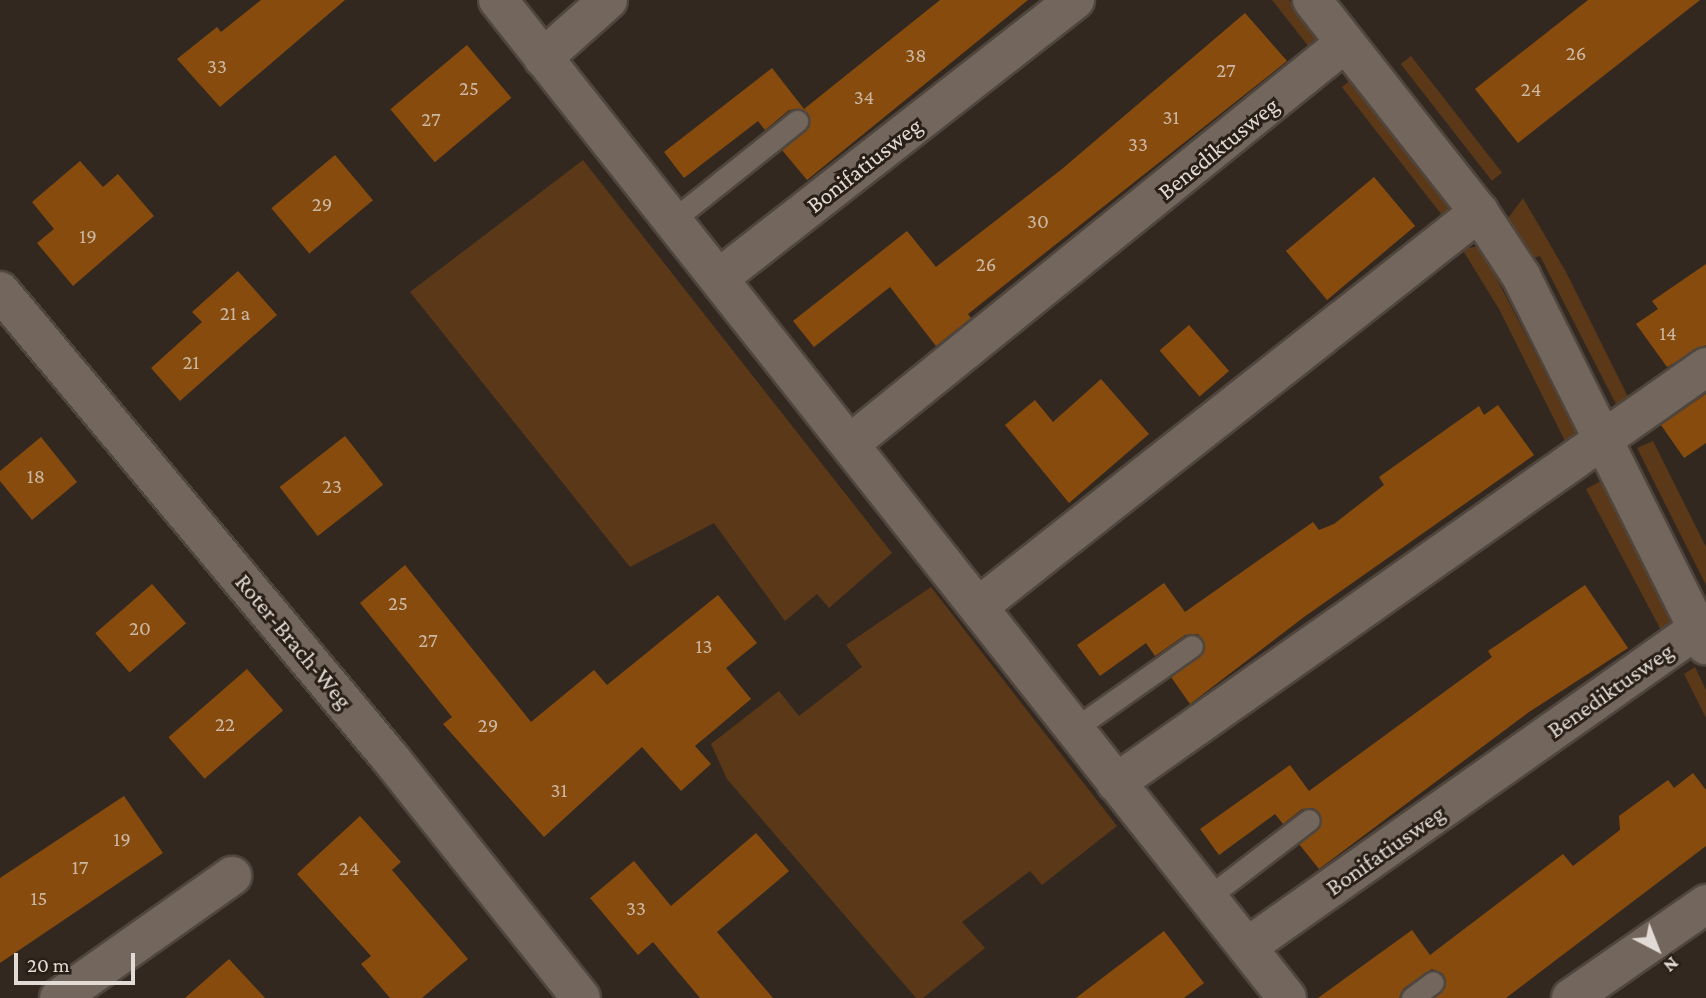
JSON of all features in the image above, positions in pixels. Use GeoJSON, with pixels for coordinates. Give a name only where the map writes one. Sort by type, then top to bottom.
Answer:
{"type":"FeatureCollection","features":[{"type":"Feature","properties":{"kind":"street"},"geometry":{"type":"LineString","coordinates":[[543,58],[608,0]]}},
{"type":"Feature","properties":{"kind":"street","name":"Bonifatiusweg"},"geometry":{"type":"LineString","coordinates":[[719,278],[1075,0]]}},
{"type":"Feature","properties":{"kind":"street","name":"Benediktusweg"},"geometry":{"type":"LineString","coordinates":[[1312,0],[1479,212],[1521,276],[1703,632],[1522,752]]}},
{"type":"Feature","properties":{"kind":"street"},"geometry":{"type":"LineString","coordinates":[[505,3],[543,58],[851,443],[1287,998]]}},
{"type":"Feature","properties":{"kind":"street","name":"Benediktusweg"},"geometry":{"type":"LineString","coordinates":[[851,443],[1091,252],[1345,43]]}},
{"type":"Feature","properties":{"kind":"street"},"geometry":{"type":"LineString","coordinates":[[979,606],[1479,212]]}},
{"type":"Feature","properties":{"kind":"street","name":"Roter-Brach-Weg"},"geometry":{"type":"LineString","coordinates":[[0,290],[382,748],[581,998]]}},
{"type":"Feature","properties":{"kind":"street"},"geometry":{"type":"LineString","coordinates":[[1116,783],[1706,367]]}},
{"type":"Feature","properties":{"kind":"street","name":"Bonifatiusweg"},"geometry":{"type":"LineString","coordinates":[[1248,947],[1522,752]]}},
{"type":"Feature","properties":{"kind":"street"},"geometry":{"type":"LineString","coordinates":[[59,998],[232,876]]}},
{"type":"Feature","properties":{"kind":"street"},"geometry":{"type":"LineString","coordinates":[[1571,998],[1706,904]]}},
{"type":"Feature","properties":{"kind":"lane"},"geometry":{"type":"LineString","coordinates":[[673,220],[797,121]]}},
{"type":"Feature","properties":{"kind":"lane"},"geometry":{"type":"LineString","coordinates":[[1074,729],[1192,646]]}},
{"type":"Feature","properties":{"kind":"lane"},"geometry":{"type":"LineString","coordinates":[[1207,898],[1309,820]]}},
{"type":"Feature","properties":{"kind":"lane"},"geometry":{"type":"LineString","coordinates":[[1412,998],[1433,982]]}},
{"type":"Feature","properties":{"kind":"shaded area"},"geometry":{"type":"Polygon","coordinates":[[[1272,0],[1289,0],[1324,44],[1313,52],[1272,0]]]}},
{"type":"Feature","properties":{"kind":"shaded area"},"geometry":{"type":"Polygon","coordinates":[[[1411,56],[1502,173],[1492,181],[1401,64],[1411,56]]]}},
{"type":"Feature","properties":{"kind":"shaded area"},"geometry":{"type":"Polygon","coordinates":[[[1352,79],[1455,211],[1445,219],[1342,87],[1352,79]]]}},
{"type":"Feature","properties":{"kind":"shaded area"},"geometry":{"type":"Polygon","coordinates":[[[583,160],[892,553],[829,608],[817,594],[785,621],[714,523],[630,567],[410,292],[583,160]]]}},
{"type":"Feature","properties":{"kind":"shaded area"},"geometry":{"type":"Polygon","coordinates":[[[1523,198],[1566,272],[1631,403],[1619,410],[1540,256],[1530,259],[1506,221],[1523,198]]]}},
{"type":"Feature","properties":{"kind":"shaded area"},"geometry":{"type":"Polygon","coordinates":[[[1480,246],[1580,440],[1568,447],[1499,309],[1462,249],[1480,246]]]}},
{"type":"Feature","properties":{"kind":"shaded area"},"geometry":{"type":"Polygon","coordinates":[[[1653,441],[1706,547],[1706,585],[1637,448],[1653,441]]]}},
{"type":"Feature","properties":{"kind":"shaded area"},"geometry":{"type":"Polygon","coordinates":[[[1601,481],[1678,627],[1663,635],[1586,489],[1601,481]]]}},
{"type":"Feature","properties":{"kind":"shaded area"},"geometry":{"type":"Polygon","coordinates":[[[931,587],[1117,826],[1042,885],[1030,871],[962,922],[985,948],[923,998],[916,998],[727,779],[711,744],[779,691],[799,716],[862,667],[846,645],[931,587]]]}},
{"type":"Feature","properties":{"kind":"shaded area"},"geometry":{"type":"Polygon","coordinates":[[[1695,667],[1706,690],[1706,718],[1684,674],[1695,667]]]}},
{"type":"Feature","properties":{"kind":"building"},"geometry":{"type":"Polygon","coordinates":[[[261,0],[345,0],[220,107],[177,59],[217,27],[221,32],[261,0]]]}},
{"type":"Feature","properties":{"kind":"building"},"geometry":{"type":"Polygon","coordinates":[[[940,0],[1028,0],[807,180],[782,150],[809,126],[810,118],[801,109],[789,110],[765,130],[758,121],[684,178],[664,152],[772,68],[804,109],[940,0]]]}},
{"type":"Feature","properties":{"kind":"building"},"geometry":{"type":"Polygon","coordinates":[[[1588,0],[1700,0],[1518,143],[1475,89],[1588,0]]]}},
{"type":"Feature","properties":{"kind":"building"},"geometry":{"type":"Polygon","coordinates":[[[1245,13],[1287,61],[968,314],[971,318],[936,346],[890,287],[814,347],[793,321],[907,231],[936,267],[1062,169],[1245,13]]]}},
{"type":"Feature","properties":{"kind":"building"},"geometry":{"type":"Polygon","coordinates":[[[467,45],[511,98],[435,162],[390,109],[467,45]]]}},
{"type":"Feature","properties":{"kind":"building"},"geometry":{"type":"Polygon","coordinates":[[[335,155],[373,200],[309,254],[271,208],[335,155]]]}},
{"type":"Feature","properties":{"kind":"building"},"geometry":{"type":"Polygon","coordinates":[[[80,161],[103,187],[118,174],[154,216],[73,286],[37,243],[54,229],[32,202],[80,161]]]}},
{"type":"Feature","properties":{"kind":"building"},"geometry":{"type":"Polygon","coordinates":[[[1374,177],[1415,226],[1327,300],[1286,251],[1374,177]]]}},
{"type":"Feature","properties":{"kind":"building"},"geometry":{"type":"Polygon","coordinates":[[[1706,264],[1706,345],[1667,367],[1636,324],[1658,309],[1652,301],[1706,264]]]}},
{"type":"Feature","properties":{"kind":"building"},"geometry":{"type":"Polygon","coordinates":[[[238,271],[277,315],[180,401],[151,368],[202,322],[192,312],[238,271]]]}},
{"type":"Feature","properties":{"kind":"building"},"geometry":{"type":"Polygon","coordinates":[[[1189,325],[1229,371],[1200,397],[1160,351],[1189,325]]]}},
{"type":"Feature","properties":{"kind":"building"},"geometry":{"type":"Polygon","coordinates":[[[1101,379],[1149,434],[1069,503],[1005,425],[1035,400],[1053,422],[1101,379]]]}},
{"type":"Feature","properties":{"kind":"building"},"geometry":{"type":"Polygon","coordinates":[[[1706,394],[1706,443],[1684,458],[1661,425],[1706,394]]]}},
{"type":"Feature","properties":{"kind":"building"},"geometry":{"type":"Polygon","coordinates":[[[1498,405],[1534,455],[1304,617],[1190,704],[1171,677],[1204,652],[1205,644],[1198,634],[1185,635],[1155,656],[1146,643],[1100,676],[1077,645],[1164,583],[1185,612],[1313,522],[1319,530],[1334,524],[1384,485],[1379,477],[1479,406],[1484,415],[1498,405]]]}},
{"type":"Feature","properties":{"kind":"building"},"geometry":{"type":"Polygon","coordinates":[[[345,436],[383,485],[318,536],[280,487],[345,436]]]}},
{"type":"Feature","properties":{"kind":"building"},"geometry":{"type":"Polygon","coordinates":[[[41,437],[77,482],[32,520],[0,481],[0,471],[41,437]]]}},
{"type":"Feature","properties":{"kind":"building"},"geometry":{"type":"Polygon","coordinates":[[[405,565],[531,722],[594,670],[607,685],[718,595],[757,643],[726,668],[751,699],[695,746],[711,764],[681,791],[642,747],[544,837],[443,724],[452,717],[360,603],[405,565]]]}},
{"type":"Feature","properties":{"kind":"building"},"geometry":{"type":"Polygon","coordinates":[[[152,584],[186,623],[130,672],[95,633],[152,584]]]}},
{"type":"Feature","properties":{"kind":"building"},"geometry":{"type":"Polygon","coordinates":[[[1585,585],[1628,648],[1529,712],[1319,869],[1299,844],[1321,824],[1320,813],[1313,808],[1302,809],[1283,824],[1275,814],[1219,855],[1200,829],[1290,765],[1309,791],[1492,657],[1488,651],[1585,585]]]}},
{"type":"Feature","properties":{"kind":"building"},"geometry":{"type":"Polygon","coordinates":[[[247,669],[283,711],[205,779],[169,737],[247,669]]]}},
{"type":"Feature","properties":{"kind":"building"},"geometry":{"type":"Polygon","coordinates":[[[1693,773],[1706,790],[1706,846],[1506,998],[1434,998],[1446,981],[1443,974],[1432,969],[1404,988],[1399,998],[1318,998],[1412,930],[1430,955],[1563,854],[1573,866],[1620,830],[1619,816],[1668,780],[1674,788],[1693,773]]]}},
{"type":"Feature","properties":{"kind":"building"},"geometry":{"type":"Polygon","coordinates":[[[124,796],[163,853],[0,963],[0,878],[124,796]]]}},
{"type":"Feature","properties":{"kind":"building"},"geometry":{"type":"Polygon","coordinates":[[[360,816],[401,862],[392,870],[468,959],[422,998],[390,998],[361,964],[371,956],[297,874],[360,816]]]}},
{"type":"Feature","properties":{"kind":"building"},"geometry":{"type":"Polygon","coordinates":[[[756,833],[789,871],[717,932],[773,998],[700,998],[653,942],[638,955],[590,898],[634,861],[671,906],[756,833]]]}},
{"type":"Feature","properties":{"kind":"building"},"geometry":{"type":"Polygon","coordinates":[[[1164,931],[1204,983],[1184,998],[1076,998],[1164,931]]]}},
{"type":"Feature","properties":{"kind":"building"},"geometry":{"type":"Polygon","coordinates":[[[229,959],[265,998],[185,998],[229,959]]]}}]}
